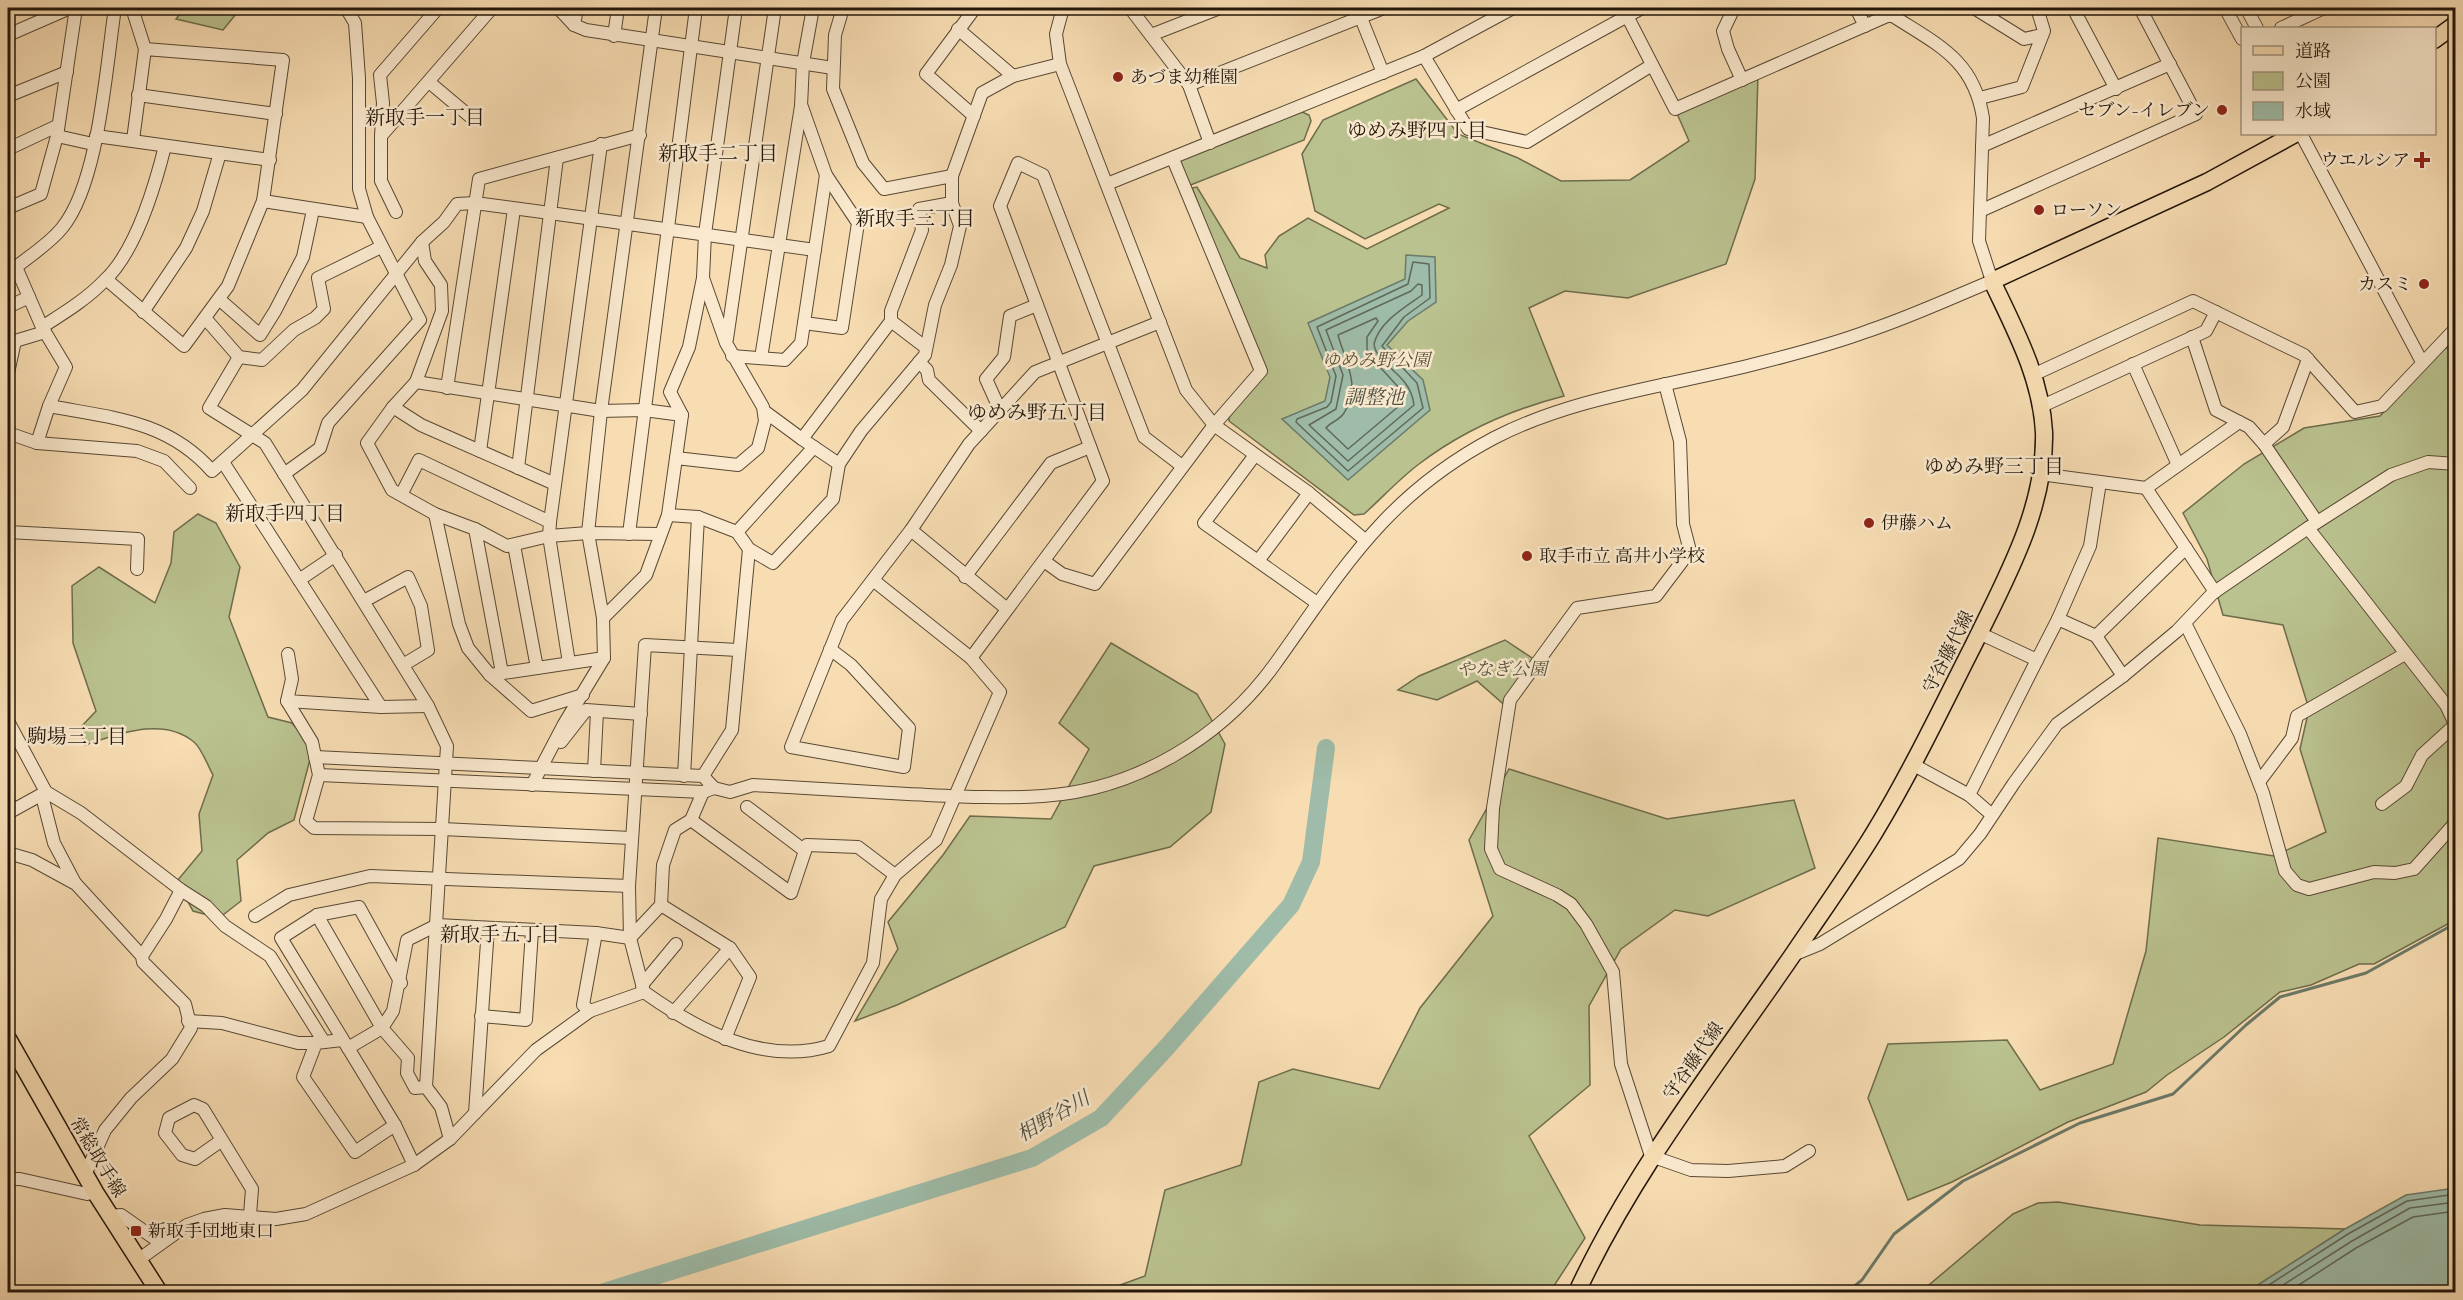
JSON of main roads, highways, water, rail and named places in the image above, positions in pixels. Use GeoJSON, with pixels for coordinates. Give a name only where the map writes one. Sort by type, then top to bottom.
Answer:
{"type":"FeatureCollection","features":[{"type":"Feature","properties":{"kind":"main road"},"geometry":{"type":"LineString","coordinates":[[2436,39],[2456,24]]}},
{"type":"Feature","properties":{"kind":"main road","name":"守谷藤代線"},"geometry":{"type":"LineString","coordinates":[[1577,1293],[1596,1253],[1651,1156],[1793,955],[1874,833],[1912,765],[2023,542],[2038,489],[2044,433],[2035,374],[1992,281],[2207,182],[2293,135]]}},
{"type":"Feature","properties":{"kind":"main road","name":"常総取手線"},"geometry":{"type":"LineString","coordinates":[[8,1039],[95,1192],[159,1293]]}},
{"type":"Feature","properties":{"kind":"water","name":"調整池"},"geometry":{"type":"Polygon","coordinates":[[[1406,255],[1435,257],[1436,302],[1408,321],[1387,345],[1423,380],[1430,410],[1348,480],[1282,419],[1325,401],[1330,377],[1308,323],[1405,279],[1406,255]]]}},
{"type":"Feature","properties":{"kind":"water"},"geometry":{"type":"Polygon","coordinates":[[[2455,1188],[2455,1292],[2247,1292],[2345,1229],[2406,1195],[2455,1188]]]}},
{"type":"Feature","properties":{"kind":"waterway","name":"相野谷川"},"geometry":{"type":"LineString","coordinates":[[604,1292],[1032,1158],[1101,1118],[1167,1047],[1291,905],[1311,862],[1326,748]]}},
{"type":"Feature","properties":{"kind":"waterway"},"geometry":{"type":"LineString","coordinates":[[1847,1292],[1862,1280],[1894,1234],[1963,1181],[2080,1123],[2173,1094],[2246,1025],[2280,997],[2366,973],[2456,923]]}},
{"type":"Feature","properties":{"kind":"railway"},"geometry":{"type":"LineString","coordinates":[[8,16],[28,8]]}},
{"type":"Feature","properties":{"kind":"place","name":"あづま幼稚園"},"geometry":{"type":"Point","coordinates":[1118,77]}},
{"type":"Feature","properties":{"kind":"place","name":"セブン-イレブン"},"geometry":{"type":"Point","coordinates":[2222,110]}},
{"type":"Feature","properties":{"kind":"place","name":"ウエルシア"},"geometry":{"type":"Point","coordinates":[2422,160]}},
{"type":"Feature","properties":{"kind":"place","name":"ローソン"},"geometry":{"type":"Point","coordinates":[2039,210]}},
{"type":"Feature","properties":{"kind":"place","name":"カスミ"},"geometry":{"type":"Point","coordinates":[2424,284]}},
{"type":"Feature","properties":{"kind":"place","name":"伊藤ハム"},"geometry":{"type":"Point","coordinates":[1869,523]}},
{"type":"Feature","properties":{"kind":"place","name":"取手市立 高井小学校"},"geometry":{"type":"Point","coordinates":[1527,556]}},
{"type":"Feature","properties":{"kind":"place","name":"新取手団地東口"},"geometry":{"type":"Point","coordinates":[136,1231]}},
{"type":"Feature","properties":{"kind":"district","name":"新取手一丁目"},"geometry":{"type":"Point","coordinates":[425,117]}},
{"type":"Feature","properties":{"kind":"district","name":"ゆめみ野四丁目"},"geometry":{"type":"Point","coordinates":[1417,130]}},
{"type":"Feature","properties":{"kind":"district","name":"新取手二丁目"},"geometry":{"type":"Point","coordinates":[718,153]}},
{"type":"Feature","properties":{"kind":"district","name":"新取手三丁目"},"geometry":{"type":"Point","coordinates":[915,218]}},
{"type":"Feature","properties":{"kind":"district","name":"ゆめみ野五丁目"},"geometry":{"type":"Point","coordinates":[1037,412]}},
{"type":"Feature","properties":{"kind":"district","name":"ゆめみ野三丁目"},"geometry":{"type":"Point","coordinates":[1994,466]}},
{"type":"Feature","properties":{"kind":"district","name":"新取手四丁目"},"geometry":{"type":"Point","coordinates":[285,513]}},
{"type":"Feature","properties":{"kind":"district","name":"駒場三丁目"},"geometry":{"type":"Point","coordinates":[77,736]}},
{"type":"Feature","properties":{"kind":"district","name":"新取手五丁目"},"geometry":{"type":"Point","coordinates":[500,934]}},
{"type":"Feature","properties":{"kind":"park label","name":"ゆめみ野公園"},"geometry":{"type":"Point","coordinates":[1376,360]}},
{"type":"Feature","properties":{"kind":"park label","name":"やなぎ公園"},"geometry":{"type":"Point","coordinates":[1502,669]}}]}
